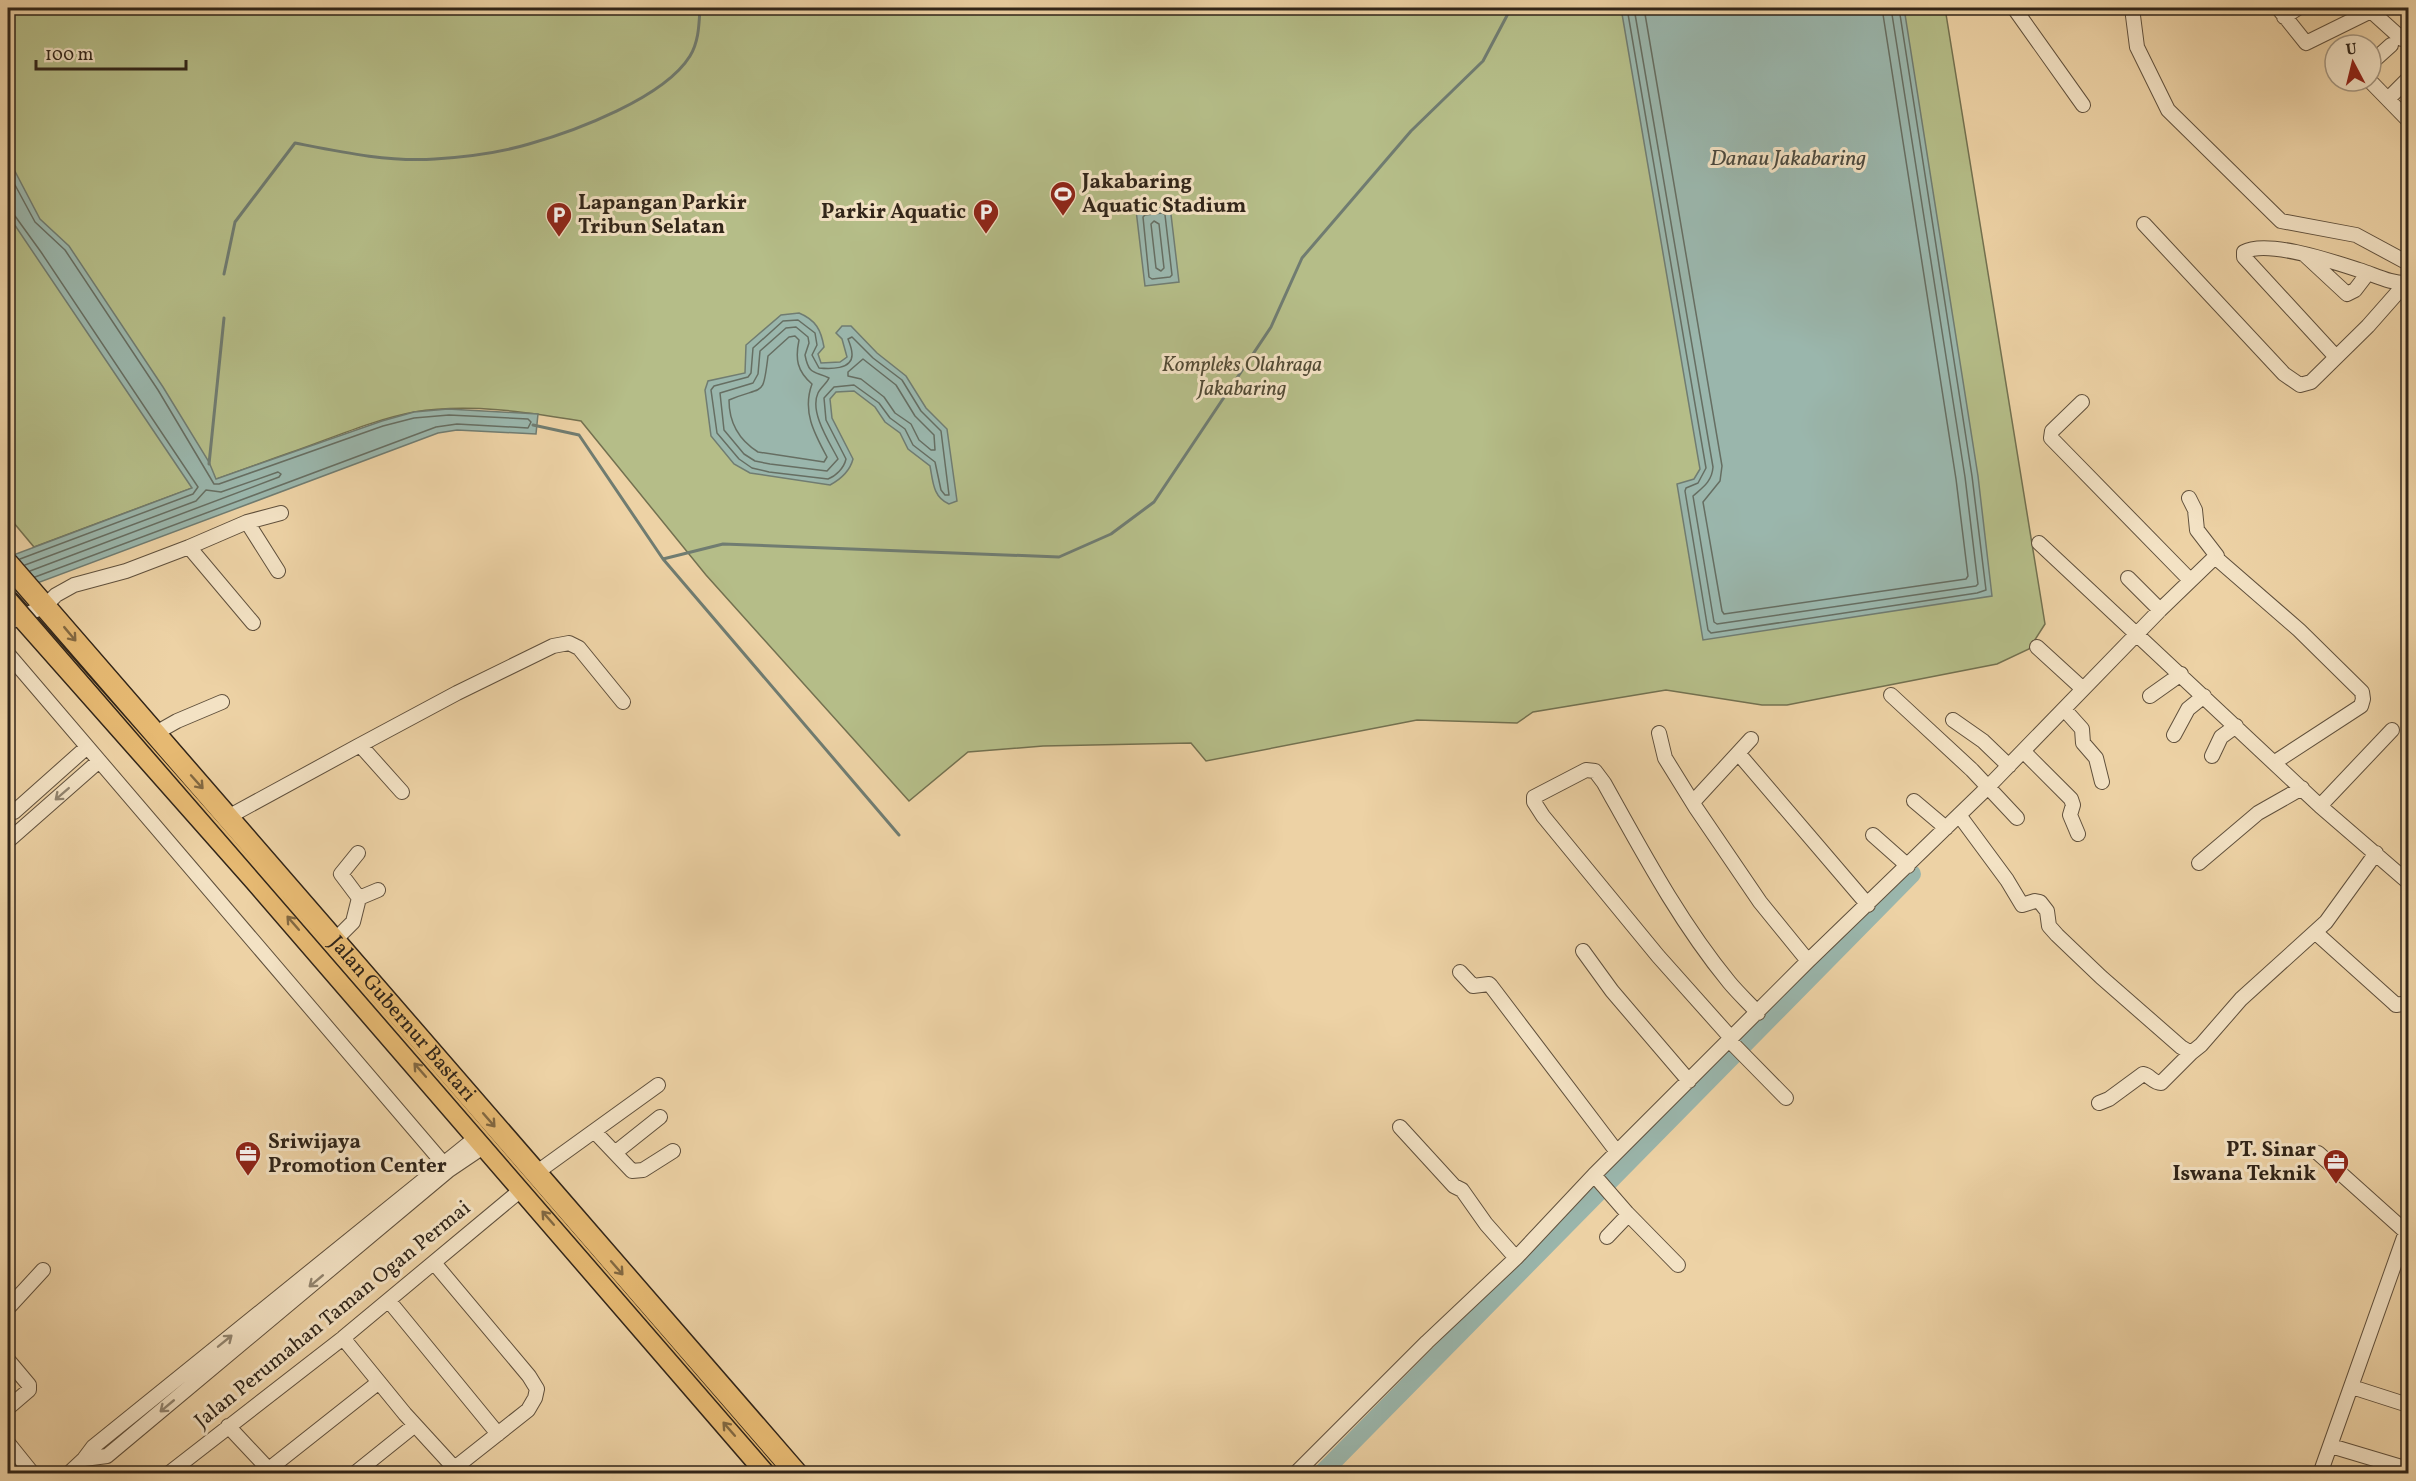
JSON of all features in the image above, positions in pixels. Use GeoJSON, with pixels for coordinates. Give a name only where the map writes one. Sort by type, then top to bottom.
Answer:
{"type":"FeatureCollection","features":[{"type":"Feature","properties":{"kind":"highway","name":"Jalan Gubernur Bastari"},"geometry":{"type":"LineString","coordinates":[[8,564],[43,597],[154,734],[334,940],[706,1402],[768,1473]]}},
{"type":"Feature","properties":{"kind":"highway","name":"Jalan Gubernur Bastari"},"geometry":{"type":"LineString","coordinates":[[12,611],[255,880],[476,1144],[529,1181],[797,1473]]}},
{"type":"Feature","properties":{"kind":"highway"},"geometry":{"type":"LineString","coordinates":[[706,1402],[724,1392]]}},
{"type":"Feature","properties":{"kind":"street"},"geometry":{"type":"LineString","coordinates":[[2014,8],[2083,105]]}},
{"type":"Feature","properties":{"kind":"street"},"geometry":{"type":"LineString","coordinates":[[2132,8],[2137,47],[2168,110],[2281,222],[2356,236],[2409,263]]}},
{"type":"Feature","properties":{"kind":"street"},"geometry":{"type":"LineString","coordinates":[[2298,8],[2281,12],[2308,43],[2323,36]]}},
{"type":"Feature","properties":{"kind":"street"},"geometry":{"type":"LineString","coordinates":[[2329,33],[2372,12],[2396,42],[2383,53]]}},
{"type":"Feature","properties":{"kind":"street"},"geometry":{"type":"LineString","coordinates":[[2388,99],[2409,79]]}},
{"type":"Feature","properties":{"kind":"street"},"geometry":{"type":"LineString","coordinates":[[2382,93],[2409,120]]}},
{"type":"Feature","properties":{"kind":"street"},"geometry":{"type":"LineString","coordinates":[[2144,224],[2292,381],[2300,385],[2311,382],[2368,326],[2407,283]]}},
{"type":"Feature","properties":{"kind":"street"},"geometry":{"type":"LineString","coordinates":[[2336,357],[2244,255],[2248,250],[2267,249],[2304,254],[2392,282],[2407,283]]}},
{"type":"Feature","properties":{"kind":"street"},"geometry":{"type":"LineString","coordinates":[[2304,254],[2347,294],[2355,290],[2368,273]]}},
{"type":"Feature","properties":{"kind":"street"},"geometry":{"type":"LineString","coordinates":[[2082,402],[2052,431],[2051,438],[2182,571]]}},
{"type":"Feature","properties":{"kind":"street"},"geometry":{"type":"LineString","coordinates":[[2190,498],[2195,510],[2197,530],[2217,556]]}},
{"type":"Feature","properties":{"kind":"street"},"geometry":{"type":"LineString","coordinates":[[12,611],[74,585],[126,571],[247,522],[281,513]]}},
{"type":"Feature","properties":{"kind":"street"},"geometry":{"type":"LineString","coordinates":[[247,522],[278,571]]}},
{"type":"Feature","properties":{"kind":"street"},"geometry":{"type":"LineString","coordinates":[[2039,543],[2320,806],[2409,882]]}},
{"type":"Feature","properties":{"kind":"street"},"geometry":{"type":"LineString","coordinates":[[189,547],[253,623]]}},
{"type":"Feature","properties":{"kind":"street"},"geometry":{"type":"LineString","coordinates":[[1295,1473],[1374,1398],[1426,1342],[1601,1183],[1617,1152],[1731,1041],[1808,961],[2009,766],[2137,634],[2151,602],[2182,571],[2215,557],[2299,630],[2362,692],[2361,705],[2275,762]]}},
{"type":"Feature","properties":{"kind":"street"},"geometry":{"type":"LineString","coordinates":[[2128,578],[2151,602]]}},
{"type":"Feature","properties":{"kind":"street"},"geometry":{"type":"LineString","coordinates":[[228,817],[467,687],[553,646],[569,643],[579,648],[622,702]]}},
{"type":"Feature","properties":{"kind":"street"},"geometry":{"type":"LineString","coordinates":[[2037,647],[2083,689]]}},
{"type":"Feature","properties":{"kind":"street"},"geometry":{"type":"LineString","coordinates":[[8,654],[451,1163]]}},
{"type":"Feature","properties":{"kind":"street"},"geometry":{"type":"LineString","coordinates":[[2150,696],[2181,674]]}},
{"type":"Feature","properties":{"kind":"street"},"geometry":{"type":"LineString","coordinates":[[1891,695],[1988,786],[2017,818]]}},
{"type":"Feature","properties":{"kind":"street"},"geometry":{"type":"LineString","coordinates":[[2174,735],[2188,709],[2204,696]]}},
{"type":"Feature","properties":{"kind":"street"},"geometry":{"type":"LineString","coordinates":[[154,734],[177,721],[222,702]]}},
{"type":"Feature","properties":{"kind":"street"},"geometry":{"type":"LineString","coordinates":[[2064,709],[2082,729],[2082,742],[2096,758],[2102,782]]}},
{"type":"Feature","properties":{"kind":"street"},"geometry":{"type":"LineString","coordinates":[[1953,720],[1988,746],[2009,766]]}},
{"type":"Feature","properties":{"kind":"street"},"geometry":{"type":"LineString","coordinates":[[2212,756],[2221,737],[2236,726]]}},
{"type":"Feature","properties":{"kind":"street"},"geometry":{"type":"LineString","coordinates":[[2320,806],[2392,730]]}},
{"type":"Feature","properties":{"kind":"street"},"geometry":{"type":"LineString","coordinates":[[1659,733],[1665,758],[1693,802],[1743,877],[1794,946],[1808,961]]}},
{"type":"Feature","properties":{"kind":"street"},"geometry":{"type":"LineString","coordinates":[[1693,802],[1751,738]]}},
{"type":"Feature","properties":{"kind":"street"},"geometry":{"type":"LineString","coordinates":[[360,745],[402,792]]}},
{"type":"Feature","properties":{"kind":"street"},"geometry":{"type":"LineString","coordinates":[[25,826],[11,809],[87,747]]}},
{"type":"Feature","properties":{"kind":"street"},"geometry":{"type":"LineString","coordinates":[[2023,751],[2071,799],[2073,805],[2070,815],[2078,834]]}},
{"type":"Feature","properties":{"kind":"street"},"geometry":{"type":"LineString","coordinates":[[1738,753],[1868,905]]}},
{"type":"Feature","properties":{"kind":"street"},"geometry":{"type":"LineString","coordinates":[[8,841],[99,761]]}},
{"type":"Feature","properties":{"kind":"street"},"geometry":{"type":"LineString","coordinates":[[1758,1013],[1741,996],[1693,933],[1653,871],[1595,771],[1586,770],[1534,796],[1535,804],[1550,825],[1658,956],[1749,1062],[1786,1098]]}},
{"type":"Feature","properties":{"kind":"street"},"geometry":{"type":"LineString","coordinates":[[2199,863],[2258,813],[2302,788]]}},
{"type":"Feature","properties":{"kind":"street"},"geometry":{"type":"LineString","coordinates":[[1914,801],[1946,828]]}},
{"type":"Feature","properties":{"kind":"street"},"geometry":{"type":"LineString","coordinates":[[1959,815],[2007,880],[2022,905],[2035,901],[2040,902],[2047,911],[2049,927],[2101,978],[2191,1053]]}},
{"type":"Feature","properties":{"kind":"street"},"geometry":{"type":"LineString","coordinates":[[1873,835],[1908,866]]}},
{"type":"Feature","properties":{"kind":"street"},"geometry":{"type":"LineString","coordinates":[[358,853],[340,874],[359,898]]}},
{"type":"Feature","properties":{"kind":"street"},"geometry":{"type":"LineString","coordinates":[[2099,1103],[2109,1100],[2143,1074],[2148,1075],[2156,1083],[2161,1083],[2201,1045],[2241,999],[2326,922],[2376,854]]}},
{"type":"Feature","properties":{"kind":"street"},"geometry":{"type":"LineString","coordinates":[[359,898],[378,890]]}},
{"type":"Feature","properties":{"kind":"street"},"geometry":{"type":"LineString","coordinates":[[334,940],[353,922],[359,898]]}},
{"type":"Feature","properties":{"kind":"street"},"geometry":{"type":"LineString","coordinates":[[2315,932],[2396,1005],[2409,1003]]}},
{"type":"Feature","properties":{"kind":"street"},"geometry":{"type":"LineString","coordinates":[[1582,951],[1612,991],[1689,1082]]}},
{"type":"Feature","properties":{"kind":"street"},"geometry":{"type":"LineString","coordinates":[[1460,972],[1473,986],[1486,984],[1491,986],[1617,1152]]}},
{"type":"Feature","properties":{"kind":"street","name":"Jalan Perumahan Taman Ogan Permai"},"geometry":{"type":"LineString","coordinates":[[168,1473],[435,1264],[529,1181],[658,1085]]}},
{"type":"Feature","properties":{"kind":"street"},"geometry":{"type":"LineString","coordinates":[[616,1152],[660,1117]]}},
{"type":"Feature","properties":{"kind":"street"},"geometry":{"type":"LineString","coordinates":[[1400,1127],[1455,1186],[1462,1190],[1486,1224],[1516,1258]]}},
{"type":"Feature","properties":{"kind":"street"},"geometry":{"type":"LineString","coordinates":[[594,1131],[616,1152],[629,1169],[637,1171],[673,1151]]}},
{"type":"Feature","properties":{"kind":"street"},"geometry":{"type":"LineString","coordinates":[[68,1473],[84,1459],[93,1447],[476,1144]]}},
{"type":"Feature","properties":{"kind":"street"},"geometry":{"type":"LineString","coordinates":[[2318,1153],[2407,1229],[2320,1473]]}},
{"type":"Feature","properties":{"kind":"street"},"geometry":{"type":"LineString","coordinates":[[1601,1183],[1627,1213],[1678,1264]]}},
{"type":"Feature","properties":{"kind":"street"},"geometry":{"type":"LineString","coordinates":[[1607,1236],[1627,1216],[1627,1213]]}},
{"type":"Feature","properties":{"kind":"street"},"geometry":{"type":"LineString","coordinates":[[343,1338],[453,1472],[528,1410],[537,1389],[529,1376],[435,1264]]}},
{"type":"Feature","properties":{"kind":"street"},"geometry":{"type":"LineString","coordinates":[[8,1308],[43,1270]]}},
{"type":"Feature","properties":{"kind":"street"},"geometry":{"type":"LineString","coordinates":[[389,1301],[498,1434]]}},
{"type":"Feature","properties":{"kind":"street"},"geometry":{"type":"LineString","coordinates":[[8,1360],[29,1385],[29,1390],[8,1408]]}},
{"type":"Feature","properties":{"kind":"street"},"geometry":{"type":"LineString","coordinates":[[228,1426],[271,1471],[379,1382]]}},
{"type":"Feature","properties":{"kind":"street"},"geometry":{"type":"LineString","coordinates":[[2352,1387],[2409,1405]]}},
{"type":"Feature","properties":{"kind":"street"},"geometry":{"type":"LineString","coordinates":[[354,1473],[415,1425]]}},
{"type":"Feature","properties":{"kind":"street"},"geometry":{"type":"LineString","coordinates":[[8,1443],[33,1473]]}},
{"type":"Feature","properties":{"kind":"street"},"geometry":{"type":"LineString","coordinates":[[2331,1446],[2409,1469]]}},
{"type":"Feature","properties":{"kind":"green space","name":"Kompleks Olahraga Jakabaring"},"geometry":{"type":"Polygon","coordinates":[[[8,8],[1945,8],[2045,624],[2029,649],[1997,664],[1787,705],[1762,705],[1666,690],[1533,712],[1517,723],[1417,720],[1206,761],[1191,743],[1043,746],[968,752],[909,801],[706,575],[581,421],[519,412],[455,408],[398,415],[193,487],[34,547],[8,516],[8,8]]]}},
{"type":"Feature","properties":{"kind":"water","name":"Danau Jakabaring"},"geometry":{"type":"Polygon","coordinates":[[[1621,8],[1904,8],[1978,476],[1992,596],[1703,640],[1677,484],[1694,479],[1700,469],[1621,8]]]}},
{"type":"Feature","properties":{"kind":"water"},"geometry":{"type":"Polygon","coordinates":[[[8,158],[40,219],[69,246],[163,387],[209,462],[216,479],[414,412],[448,409],[538,414],[536,434],[457,430],[438,433],[8,594],[8,557],[192,488],[8,215],[8,158]]]}},
{"type":"Feature","properties":{"kind":"water"},"geometry":{"type":"Polygon","coordinates":[[[1170,206],[1179,282],[1145,286],[1136,210],[1170,206]]]}},
{"type":"Feature","properties":{"kind":"water"},"geometry":{"type":"Polygon","coordinates":[[[799,313],[814,322],[819,331],[824,347],[818,354],[821,363],[840,362],[847,357],[842,339],[836,333],[842,326],[851,326],[877,353],[906,376],[926,408],[947,429],[957,501],[949,504],[940,497],[935,488],[930,466],[908,449],[900,433],[885,422],[875,407],[854,391],[836,392],[830,399],[832,418],[853,459],[847,471],[834,483],[830,485],[750,473],[734,464],[711,436],[705,390],[708,381],[745,373],[746,345],[781,315],[799,313]]]}},
{"type":"Feature","properties":{"kind":"waterway"},"geometry":{"type":"LineString","coordinates":[[224,274],[235,222],[295,143],[364,156],[417,160],[494,152],[570,131],[640,99],[678,71],[690,56],[695,44],[700,8]]}},
{"type":"Feature","properties":{"kind":"waterway"},"geometry":{"type":"LineString","coordinates":[[663,559],[723,544],[1059,557],[1111,534],[1154,502],[1271,327],[1302,258],[1411,131],[1483,61],[1511,8]]}},
{"type":"Feature","properties":{"kind":"waterway"},"geometry":{"type":"LineString","coordinates":[[209,464],[224,318]]}},
{"type":"Feature","properties":{"kind":"waterway"},"geometry":{"type":"LineString","coordinates":[[533,425],[579,435],[663,559],[899,835]]}},
{"type":"Feature","properties":{"kind":"waterway"},"geometry":{"type":"LineString","coordinates":[[1321,1474],[1912,874]]}},
{"type":"Feature","properties":{"kind":"tram line"},"geometry":{"type":"LineString","coordinates":[[8,585],[779,1474]]}},
{"type":"Feature","properties":{"kind":"place","name":"Jakabaring Aquatic Stadium"},"geometry":{"type":"Point","coordinates":[1063,217]}},
{"type":"Feature","properties":{"kind":"place","name":"Parkir Aquatic"},"geometry":{"type":"Point","coordinates":[986,235]}},
{"type":"Feature","properties":{"kind":"place","name":"Lapangan Parkir Tribun Selatan"},"geometry":{"type":"Point","coordinates":[559,238]}},
{"type":"Feature","properties":{"kind":"place","name":"Sriwijaya Promotion Center"},"geometry":{"type":"Point","coordinates":[248,1177]}},
{"type":"Feature","properties":{"kind":"place","name":"PT. Sinar Iswana Teknik"},"geometry":{"type":"Point","coordinates":[2336,1185]}}]}
